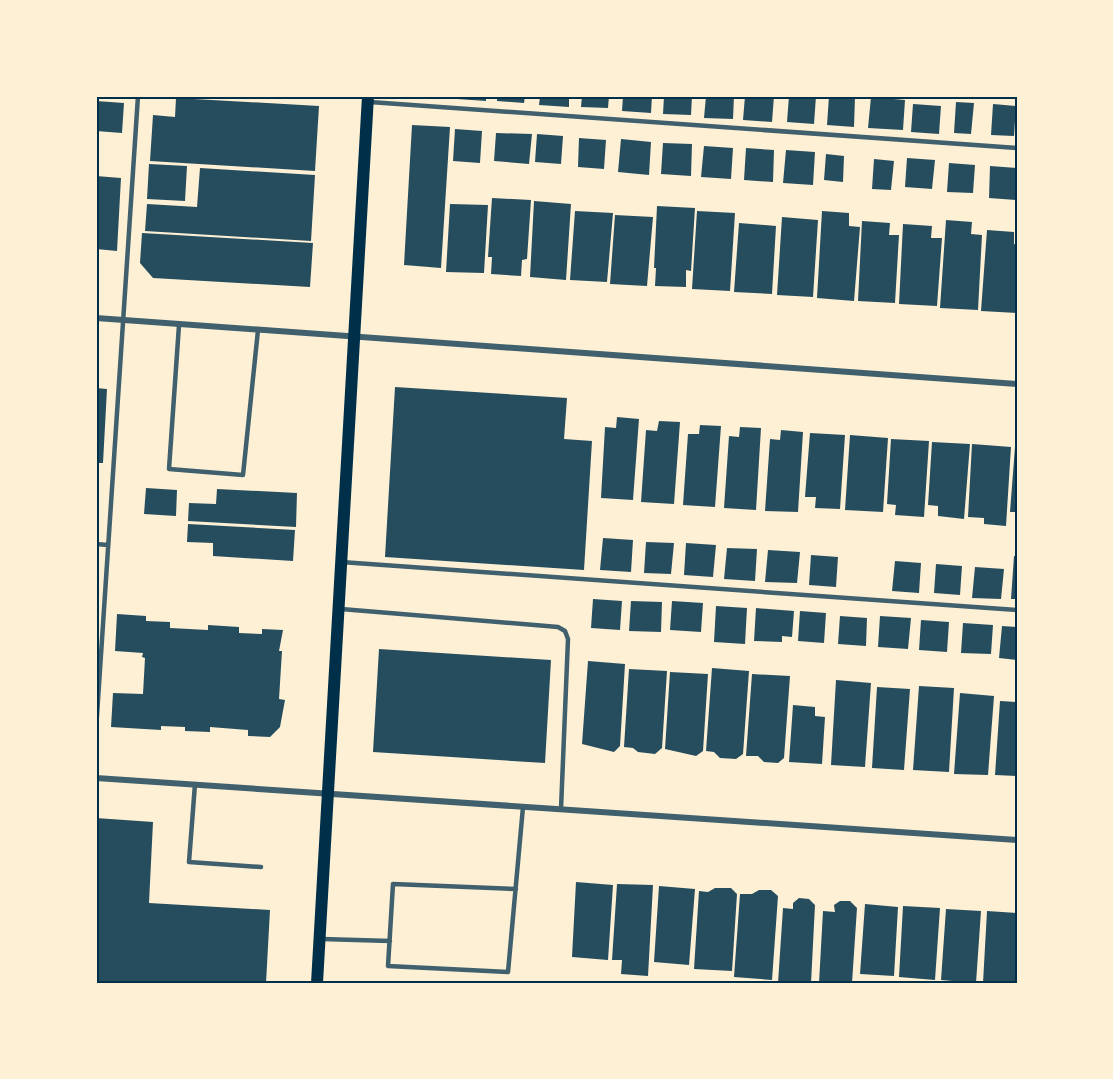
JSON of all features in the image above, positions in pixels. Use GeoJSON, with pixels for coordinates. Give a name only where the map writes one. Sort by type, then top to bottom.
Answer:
{"type":"FeatureCollection","features":[{"type":"Feature","properties":{"kind":"main road"},"geometry":{"type":"LineString","coordinates":[[317,983],[368,99]]}},
{"type":"Feature","properties":{"kind":"street"},"geometry":{"type":"LineString","coordinates":[[96,318],[1017,384]]}},
{"type":"Feature","properties":{"kind":"street"},"geometry":{"type":"LineString","coordinates":[[96,777],[1017,840]]}},
{"type":"Feature","properties":{"kind":"lane"},"geometry":{"type":"LineString","coordinates":[[96,730],[138,96]]}},
{"type":"Feature","properties":{"kind":"lane"},"geometry":{"type":"LineString","coordinates":[[368,99],[1017,148]]}},
{"type":"Feature","properties":{"kind":"lane"},"geometry":{"type":"LineString","coordinates":[[179,325],[169,469],[243,475],[258,330]]}},
{"type":"Feature","properties":{"kind":"lane"},"geometry":{"type":"LineString","coordinates":[[96,544],[108,545]]}},
{"type":"Feature","properties":{"kind":"lane"},"geometry":{"type":"LineString","coordinates":[[341,562],[1017,610]]}},
{"type":"Feature","properties":{"kind":"lane"},"geometry":{"type":"LineString","coordinates":[[338,609],[558,627],[565,632],[568,639],[561,809]]}},
{"type":"Feature","properties":{"kind":"lane"},"geometry":{"type":"LineString","coordinates":[[195,784],[189,862],[261,867]]}},
{"type":"Feature","properties":{"kind":"lane"},"geometry":{"type":"LineString","coordinates":[[516,889],[393,884],[388,966],[508,972],[524,807]]}},
{"type":"Feature","properties":{"kind":"lane"},"geometry":{"type":"LineString","coordinates":[[319,938],[390,941]]}},
{"type":"Feature","properties":{"kind":"building"},"geometry":{"type":"Polygon","coordinates":[[[458,96],[486,96],[486,101],[457,99],[458,96]]]}},
{"type":"Feature","properties":{"kind":"building"},"geometry":{"type":"Polygon","coordinates":[[[497,96],[525,96],[524,103],[497,101],[497,96]]]}},
{"type":"Feature","properties":{"kind":"building"},"geometry":{"type":"Polygon","coordinates":[[[540,96],[569,96],[569,107],[539,105],[540,96]]]}},
{"type":"Feature","properties":{"kind":"building"},"geometry":{"type":"Polygon","coordinates":[[[582,96],[609,96],[608,108],[581,107],[582,96]]]}},
{"type":"Feature","properties":{"kind":"building"},"geometry":{"type":"Polygon","coordinates":[[[623,96],[652,96],[651,113],[622,111],[623,96]]]}},
{"type":"Feature","properties":{"kind":"building"},"geometry":{"type":"Polygon","coordinates":[[[664,96],[692,96],[691,115],[663,114],[664,96]]]}},
{"type":"Feature","properties":{"kind":"building"},"geometry":{"type":"Polygon","coordinates":[[[706,96],[734,96],[733,119],[704,118],[706,96]]]}},
{"type":"Feature","properties":{"kind":"building"},"geometry":{"type":"Polygon","coordinates":[[[745,96],[774,96],[772,122],[743,120],[745,96]]]}},
{"type":"Feature","properties":{"kind":"building"},"geometry":{"type":"Polygon","coordinates":[[[789,96],[816,96],[814,124],[787,122],[789,96]]]}},
{"type":"Feature","properties":{"kind":"building"},"geometry":{"type":"Polygon","coordinates":[[[829,96],[855,97],[854,127],[827,125],[829,96]]]}},
{"type":"Feature","properties":{"kind":"building"},"geometry":{"type":"Polygon","coordinates":[[[871,97],[905,100],[903,130],[868,128],[871,97]]]}},
{"type":"Feature","properties":{"kind":"building"},"geometry":{"type":"Polygon","coordinates":[[[176,98],[319,106],[315,171],[150,161],[153,115],[175,117],[176,98]]]}},
{"type":"Feature","properties":{"kind":"building"},"geometry":{"type":"Polygon","coordinates":[[[96,101],[124,103],[122,133],[96,131],[96,101]]]}},
{"type":"Feature","properties":{"kind":"building"},"geometry":{"type":"Polygon","coordinates":[[[956,102],[974,103],[971,134],[954,133],[956,102]]]}},
{"type":"Feature","properties":{"kind":"building"},"geometry":{"type":"Polygon","coordinates":[[[913,104],[941,106],[939,134],[911,132],[913,104]]]}},
{"type":"Feature","properties":{"kind":"building"},"geometry":{"type":"Polygon","coordinates":[[[993,104],[1016,106],[1014,136],[991,135],[993,104]]]}},
{"type":"Feature","properties":{"kind":"building"},"geometry":{"type":"Polygon","coordinates":[[[412,125],[450,127],[441,268],[404,265],[412,125]]]}},
{"type":"Feature","properties":{"kind":"building"},"geometry":{"type":"Polygon","coordinates":[[[455,129],[482,131],[480,163],[453,161],[455,129]]]}},
{"type":"Feature","properties":{"kind":"building"},"geometry":{"type":"Polygon","coordinates":[[[496,133],[532,134],[529,164],[494,161],[496,133]]]}},
{"type":"Feature","properties":{"kind":"building"},"geometry":{"type":"Polygon","coordinates":[[[537,134],[563,136],[561,164],[535,162],[537,134]]]}},
{"type":"Feature","properties":{"kind":"building"},"geometry":{"type":"Polygon","coordinates":[[[579,138],[606,140],[604,169],[578,167],[579,138]]]}},
{"type":"Feature","properties":{"kind":"building"},"geometry":{"type":"Polygon","coordinates":[[[621,139],[651,142],[649,175],[618,172],[621,139]]]}},
{"type":"Feature","properties":{"kind":"building"},"geometry":{"type":"Polygon","coordinates":[[[663,143],[692,144],[691,176],[661,174],[663,143]]]}},
{"type":"Feature","properties":{"kind":"building"},"geometry":{"type":"Polygon","coordinates":[[[704,146],[733,148],[731,179],[701,177],[704,146]]]}},
{"type":"Feature","properties":{"kind":"building"},"geometry":{"type":"Polygon","coordinates":[[[746,148],[774,150],[773,182],[744,180],[746,148]]]}},
{"type":"Feature","properties":{"kind":"building"},"geometry":{"type":"Polygon","coordinates":[[[786,150],[815,152],[813,185],[783,183],[786,150]]]}},
{"type":"Feature","properties":{"kind":"building"},"geometry":{"type":"Polygon","coordinates":[[[826,154],[844,156],[843,182],[824,180],[826,154]]]}},
{"type":"Feature","properties":{"kind":"building"},"geometry":{"type":"Polygon","coordinates":[[[907,158],[935,160],[932,189],[905,187],[907,158]]]}},
{"type":"Feature","properties":{"kind":"building"},"geometry":{"type":"Polygon","coordinates":[[[874,159],[894,161],[891,190],[872,189],[874,159]]]}},
{"type":"Feature","properties":{"kind":"building"},"geometry":{"type":"Polygon","coordinates":[[[949,163],[975,165],[973,193],[947,192],[949,163]]]}},
{"type":"Feature","properties":{"kind":"building"},"geometry":{"type":"Polygon","coordinates":[[[149,164],[187,166],[185,201],[147,199],[149,164]]]}},
{"type":"Feature","properties":{"kind":"building"},"geometry":{"type":"Polygon","coordinates":[[[990,166],[1017,168],[1016,200],[989,198],[990,166]]]}},
{"type":"Feature","properties":{"kind":"building"},"geometry":{"type":"Polygon","coordinates":[[[200,168],[315,175],[311,241],[145,231],[147,204],[197,207],[200,168]]]}},
{"type":"Feature","properties":{"kind":"building"},"geometry":{"type":"Polygon","coordinates":[[[96,176],[121,178],[117,251],[96,249],[96,176]]]}},
{"type":"Feature","properties":{"kind":"building"},"geometry":{"type":"Polygon","coordinates":[[[492,198],[531,200],[527,259],[522,260],[521,276],[491,274],[492,257],[488,257],[492,198]]]}},
{"type":"Feature","properties":{"kind":"building"},"geometry":{"type":"Polygon","coordinates":[[[534,201],[571,204],[566,280],[530,277],[534,201]]]}},
{"type":"Feature","properties":{"kind":"building"},"geometry":{"type":"Polygon","coordinates":[[[450,204],[488,205],[484,273],[446,272],[450,204]]]}},
{"type":"Feature","properties":{"kind":"building"},"geometry":{"type":"Polygon","coordinates":[[[657,206],[695,208],[691,271],[686,270],[686,287],[655,286],[657,206]]]}},
{"type":"Feature","properties":{"kind":"building"},"geometry":{"type":"Polygon","coordinates":[[[575,211],[613,213],[607,282],[570,280],[575,211]]]}},
{"type":"Feature","properties":{"kind":"building"},"geometry":{"type":"Polygon","coordinates":[[[697,211],[735,213],[730,291],[692,289],[697,211]]]}},
{"type":"Feature","properties":{"kind":"building"},"geometry":{"type":"Polygon","coordinates":[[[822,211],[849,213],[849,226],[860,227],[854,301],[817,298],[822,211]]]}},
{"type":"Feature","properties":{"kind":"building"},"geometry":{"type":"Polygon","coordinates":[[[615,215],[653,217],[647,286],[610,284],[615,215]]]}},
{"type":"Feature","properties":{"kind":"building"},"geometry":{"type":"Polygon","coordinates":[[[782,217],[818,220],[813,297],[777,295],[782,217]]]}},
{"type":"Feature","properties":{"kind":"building"},"geometry":{"type":"Polygon","coordinates":[[[946,220],[972,222],[971,234],[982,235],[978,310],[940,308],[946,220]]]}},
{"type":"Feature","properties":{"kind":"building"},"geometry":{"type":"Polygon","coordinates":[[[862,221],[890,223],[889,235],[899,235],[895,303],[858,301],[862,221]]]}},
{"type":"Feature","properties":{"kind":"building"},"geometry":{"type":"Polygon","coordinates":[[[739,223],[776,226],[772,294],[734,292],[739,223]]]}},
{"type":"Feature","properties":{"kind":"building"},"geometry":{"type":"Polygon","coordinates":[[[903,224],[932,226],[931,238],[942,238],[937,306],[899,304],[903,224]]]}},
{"type":"Feature","properties":{"kind":"building"},"geometry":{"type":"Polygon","coordinates":[[[987,230],[1014,232],[1014,244],[1017,245],[1017,313],[981,311],[987,230]]]}},
{"type":"Feature","properties":{"kind":"building"},"geometry":{"type":"Polygon","coordinates":[[[142,233],[313,243],[310,287],[153,278],[140,263],[142,233]]]}},
{"type":"Feature","properties":{"kind":"building"},"geometry":{"type":"Polygon","coordinates":[[[395,387],[567,398],[564,439],[592,441],[584,570],[385,557],[395,387]]]}},
{"type":"Feature","properties":{"kind":"building"},"geometry":{"type":"Polygon","coordinates":[[[96,388],[107,389],[103,463],[96,463],[96,388]]]}},
{"type":"Feature","properties":{"kind":"building"},"geometry":{"type":"Polygon","coordinates":[[[617,417],[639,419],[633,500],[601,498],[605,427],[616,428],[617,417]]]}},
{"type":"Feature","properties":{"kind":"building"},"geometry":{"type":"Polygon","coordinates":[[[659,421],[680,422],[674,504],[641,502],[646,430],[657,431],[659,421]]]}},
{"type":"Feature","properties":{"kind":"building"},"geometry":{"type":"Polygon","coordinates":[[[700,425],[721,426],[715,507],[683,505],[688,434],[699,434],[700,425]]]}},
{"type":"Feature","properties":{"kind":"building"},"geometry":{"type":"Polygon","coordinates":[[[740,427],[761,428],[756,510],[724,508],[729,436],[739,437],[740,427]]]}},
{"type":"Feature","properties":{"kind":"building"},"geometry":{"type":"Polygon","coordinates":[[[781,430],[803,432],[798,512],[765,511],[770,439],[780,440],[781,430]]]}},
{"type":"Feature","properties":{"kind":"building"},"geometry":{"type":"Polygon","coordinates":[[[810,433],[845,435],[840,509],[815,508],[816,497],[805,497],[810,433]]]}},
{"type":"Feature","properties":{"kind":"building"},"geometry":{"type":"Polygon","coordinates":[[[850,435],[888,438],[883,512],[845,510],[850,435]]]}},
{"type":"Feature","properties":{"kind":"building"},"geometry":{"type":"Polygon","coordinates":[[[891,439],[929,441],[924,517],[895,515],[896,505],[887,504],[891,439]]]}},
{"type":"Feature","properties":{"kind":"building"},"geometry":{"type":"Polygon","coordinates":[[[932,442],[970,444],[964,519],[938,516],[938,506],[928,505],[932,442]]]}},
{"type":"Feature","properties":{"kind":"building"},"geometry":{"type":"Polygon","coordinates":[[[972,444],[1011,447],[1006,526],[984,524],[984,518],[968,517],[972,444]]]}},
{"type":"Feature","properties":{"kind":"building"},"geometry":{"type":"Polygon","coordinates":[[[1015,447],[1017,447],[1017,512],[1010,512],[1015,447]]]}},
{"type":"Feature","properties":{"kind":"building"},"geometry":{"type":"Polygon","coordinates":[[[146,488],[177,490],[176,516],[144,514],[146,488]]]}},
{"type":"Feature","properties":{"kind":"building"},"geometry":{"type":"Polygon","coordinates":[[[217,489],[297,493],[296,527],[188,521],[189,503],[216,504],[217,489]]]}},
{"type":"Feature","properties":{"kind":"building"},"geometry":{"type":"Polygon","coordinates":[[[188,524],[295,530],[293,561],[213,556],[213,543],[187,542],[188,524]]]}},
{"type":"Feature","properties":{"kind":"building"},"geometry":{"type":"Polygon","coordinates":[[[603,538],[633,540],[631,572],[600,570],[603,538]]]}},
{"type":"Feature","properties":{"kind":"building"},"geometry":{"type":"Polygon","coordinates":[[[646,542],[674,543],[671,574],[644,573],[646,542]]]}},
{"type":"Feature","properties":{"kind":"building"},"geometry":{"type":"Polygon","coordinates":[[[686,543],[716,545],[713,577],[684,575],[686,543]]]}},
{"type":"Feature","properties":{"kind":"building"},"geometry":{"type":"Polygon","coordinates":[[[727,548],[757,549],[755,581],[724,579],[727,548]]]}},
{"type":"Feature","properties":{"kind":"building"},"geometry":{"type":"Polygon","coordinates":[[[768,550],[800,552],[797,583],[765,582],[768,550]]]}},
{"type":"Feature","properties":{"kind":"building"},"geometry":{"type":"Polygon","coordinates":[[[811,555],[838,557],[836,587],[809,585],[811,555]]]}},
{"type":"Feature","properties":{"kind":"building"},"geometry":{"type":"Polygon","coordinates":[[[1014,556],[1017,556],[1017,599],[1011,599],[1014,556]]]}},
{"type":"Feature","properties":{"kind":"building"},"geometry":{"type":"Polygon","coordinates":[[[895,561],[921,563],[919,593],[892,591],[895,561]]]}},
{"type":"Feature","properties":{"kind":"building"},"geometry":{"type":"Polygon","coordinates":[[[936,564],[962,566],[960,595],[934,593],[936,564]]]}},
{"type":"Feature","properties":{"kind":"building"},"geometry":{"type":"Polygon","coordinates":[[[975,567],[1004,569],[1001,599],[972,598],[975,567]]]}},
{"type":"Feature","properties":{"kind":"building"},"geometry":{"type":"Polygon","coordinates":[[[593,599],[622,601],[620,630],[591,628],[593,599]]]}},
{"type":"Feature","properties":{"kind":"building"},"geometry":{"type":"Polygon","coordinates":[[[631,601],[662,602],[661,632],[629,631],[631,601]]]}},
{"type":"Feature","properties":{"kind":"building"},"geometry":{"type":"Polygon","coordinates":[[[672,601],[703,603],[701,632],[670,630],[672,601]]]}},
{"type":"Feature","properties":{"kind":"building"},"geometry":{"type":"Polygon","coordinates":[[[716,606],[747,608],[745,644],[714,642],[716,606]]]}},
{"type":"Feature","properties":{"kind":"building"},"geometry":{"type":"Polygon","coordinates":[[[756,608],[794,611],[792,637],[782,636],[782,642],[754,641],[756,608]]]}},
{"type":"Feature","properties":{"kind":"building"},"geometry":{"type":"Polygon","coordinates":[[[800,611],[826,613],[824,643],[798,641],[800,611]]]}},
{"type":"Feature","properties":{"kind":"building"},"geometry":{"type":"Polygon","coordinates":[[[117,614],[146,616],[146,621],[170,622],[170,628],[208,630],[208,625],[239,627],[239,633],[262,634],[262,629],[283,630],[279,651],[282,651],[279,699],[285,700],[280,727],[270,737],[248,736],[248,730],[210,727],[210,732],[185,731],[185,727],[161,726],[161,730],[111,727],[113,693],[143,694],[145,658],[142,657],[143,653],[115,651],[117,614]]]}},
{"type":"Feature","properties":{"kind":"building"},"geometry":{"type":"Polygon","coordinates":[[[840,616],[867,618],[866,646],[838,644],[840,616]]]}},
{"type":"Feature","properties":{"kind":"building"},"geometry":{"type":"Polygon","coordinates":[[[880,616],[911,618],[908,649],[878,647],[880,616]]]}},
{"type":"Feature","properties":{"kind":"building"},"geometry":{"type":"Polygon","coordinates":[[[921,620],[949,622],[947,652],[919,650],[921,620]]]}},
{"type":"Feature","properties":{"kind":"building"},"geometry":{"type":"Polygon","coordinates":[[[963,623],[993,625],[991,654],[961,653],[963,623]]]}},
{"type":"Feature","properties":{"kind":"building"},"geometry":{"type":"Polygon","coordinates":[[[1002,626],[1017,627],[1017,660],[999,658],[1002,626]]]}},
{"type":"Feature","properties":{"kind":"building"},"geometry":{"type":"Polygon","coordinates":[[[379,649],[551,660],[545,763],[373,752],[379,649]]]}},
{"type":"Feature","properties":{"kind":"building"},"geometry":{"type":"Polygon","coordinates":[[[588,661],[625,664],[620,746],[614,752],[582,744],[588,661]]]}},
{"type":"Feature","properties":{"kind":"building"},"geometry":{"type":"Polygon","coordinates":[[[712,668],[749,671],[743,754],[736,759],[720,758],[714,752],[706,751],[712,668]]]}},
{"type":"Feature","properties":{"kind":"building"},"geometry":{"type":"Polygon","coordinates":[[[629,669],[667,671],[662,748],[655,754],[624,747],[629,669]]]}},
{"type":"Feature","properties":{"kind":"building"},"geometry":{"type":"Polygon","coordinates":[[[670,672],[708,674],[703,751],[696,756],[665,749],[670,672]]]}},
{"type":"Feature","properties":{"kind":"building"},"geometry":{"type":"Polygon","coordinates":[[[752,674],[790,676],[784,758],[778,763],[764,762],[758,756],[746,756],[752,674]]]}},
{"type":"Feature","properties":{"kind":"building"},"geometry":{"type":"Polygon","coordinates":[[[836,680],[871,683],[865,767],[831,765],[836,680]]]}},
{"type":"Feature","properties":{"kind":"building"},"geometry":{"type":"Polygon","coordinates":[[[919,686],[954,688],[949,772],[913,770],[919,686]]]}},
{"type":"Feature","properties":{"kind":"building"},"geometry":{"type":"Polygon","coordinates":[[[877,687],[910,689],[904,770],[872,768],[877,687]]]}},
{"type":"Feature","properties":{"kind":"building"},"geometry":{"type":"Polygon","coordinates":[[[960,693],[994,696],[988,775],[954,774],[960,693]]]}},
{"type":"Feature","properties":{"kind":"building"},"geometry":{"type":"Polygon","coordinates":[[[1000,701],[1017,702],[1017,776],[995,775],[1000,701]]]}},
{"type":"Feature","properties":{"kind":"building"},"geometry":{"type":"Polygon","coordinates":[[[793,705],[815,707],[815,716],[825,717],[822,764],[789,762],[793,705]]]}},
{"type":"Feature","properties":{"kind":"building"},"geometry":{"type":"Polygon","coordinates":[[[96,818],[153,822],[149,903],[270,910],[266,983],[96,983],[96,818]]]}},
{"type":"Feature","properties":{"kind":"building"},"geometry":{"type":"Polygon","coordinates":[[[576,882],[613,885],[608,960],[572,957],[576,882]]]}},
{"type":"Feature","properties":{"kind":"building"},"geometry":{"type":"Polygon","coordinates":[[[617,884],[653,885],[648,976],[621,974],[622,960],[612,960],[617,884]]]}},
{"type":"Feature","properties":{"kind":"building"},"geometry":{"type":"Polygon","coordinates":[[[659,886],[695,889],[689,965],[654,962],[659,886]]]}},
{"type":"Feature","properties":{"kind":"building"},"geometry":{"type":"Polygon","coordinates":[[[715,888],[731,888],[737,894],[732,971],[694,969],[699,891],[708,892],[715,888]]]}},
{"type":"Feature","properties":{"kind":"building"},"geometry":{"type":"Polygon","coordinates":[[[759,890],[771,890],[778,896],[772,980],[734,977],[740,894],[752,894],[759,890]]]}},
{"type":"Feature","properties":{"kind":"building"},"geometry":{"type":"Polygon","coordinates":[[[799,898],[809,899],[815,905],[811,983],[778,983],[783,908],[793,909],[793,903],[799,898]]]}},
{"type":"Feature","properties":{"kind":"building"},"geometry":{"type":"Polygon","coordinates":[[[840,901],[850,901],[857,908],[852,983],[819,983],[823,911],[835,912],[834,905],[840,901]]]}},
{"type":"Feature","properties":{"kind":"building"},"geometry":{"type":"Polygon","coordinates":[[[865,904],[898,907],[894,976],[860,974],[865,904]]]}},
{"type":"Feature","properties":{"kind":"building"},"geometry":{"type":"Polygon","coordinates":[[[903,906],[940,908],[935,980],[899,977],[903,906]]]}},
{"type":"Feature","properties":{"kind":"building"},"geometry":{"type":"Polygon","coordinates":[[[946,909],[981,911],[976,983],[941,980],[946,909]]]}},
{"type":"Feature","properties":{"kind":"building"},"geometry":{"type":"Polygon","coordinates":[[[987,911],[1017,913],[1017,983],[983,983],[987,911]]]}}]}
